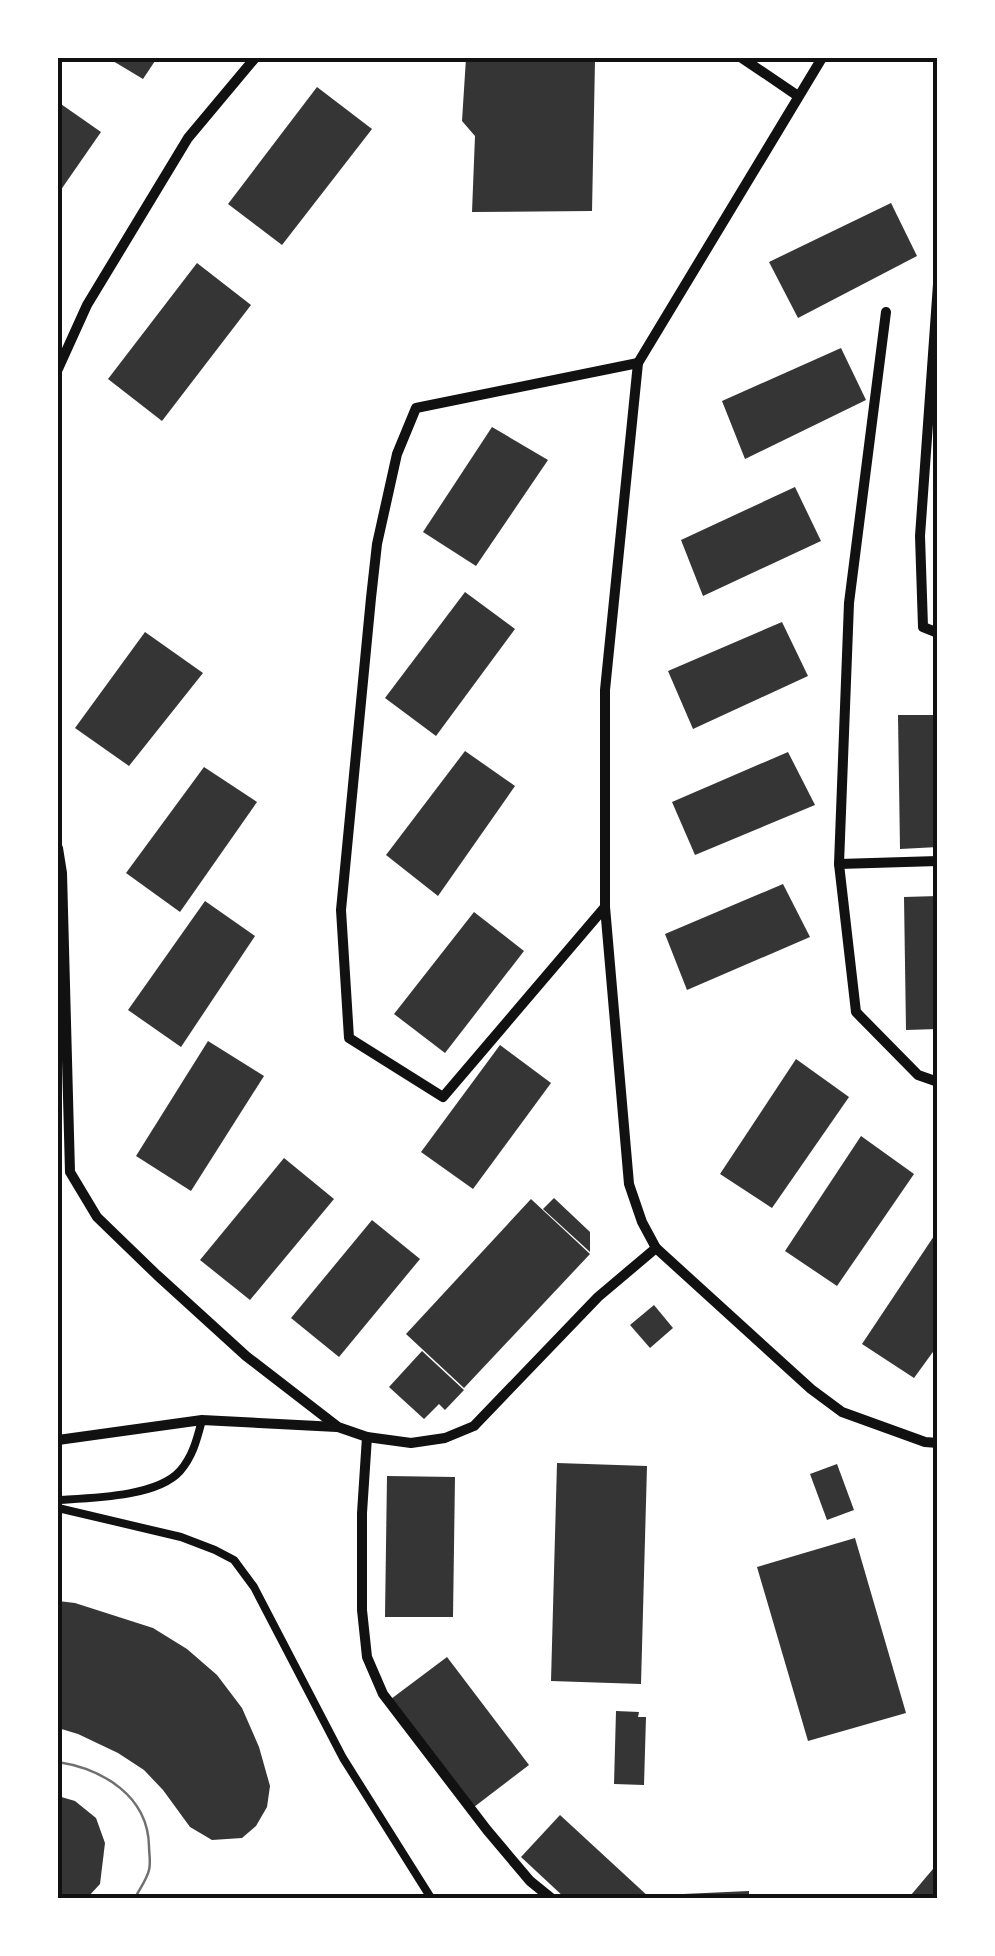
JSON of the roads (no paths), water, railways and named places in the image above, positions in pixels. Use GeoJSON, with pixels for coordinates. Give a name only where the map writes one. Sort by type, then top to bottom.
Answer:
{"type":"FeatureCollection","features":[{"type":"Feature","properties":{"kind":"street"},"geometry":{"type":"LineString","coordinates":[[58,369],[87,305],[188,138],[255,58]]}},
{"type":"Feature","properties":{"kind":"street"},"geometry":{"type":"LineString","coordinates":[[742,58],[798,96]]}},
{"type":"Feature","properties":{"kind":"street"},"geometry":{"type":"LineString","coordinates":[[822,58],[638,363],[606,690],[606,907],[629,1184],[656,1248],[811,1389],[842,1412],[925,1442],[938,1443]]}},
{"type":"Feature","properties":{"kind":"street"},"geometry":{"type":"LineString","coordinates":[[938,284],[920,536],[922,628],[938,633]]}},
{"type":"Feature","properties":{"kind":"street"},"geometry":{"type":"LineString","coordinates":[[886,312],[849,603],[839,864],[856,1012],[918,1075],[938,1082]]}},
{"type":"Feature","properties":{"kind":"street"},"geometry":{"type":"LineString","coordinates":[[606,907],[443,1097],[349,1038],[341,910],[377,544],[403,438],[416,408],[638,363]]}},
{"type":"Feature","properties":{"kind":"street"},"geometry":{"type":"LineString","coordinates":[[58,848],[62,873],[64,1174],[98,1217],[157,1276],[246,1356],[338,1427]]}},
{"type":"Feature","properties":{"kind":"street"},"geometry":{"type":"LineString","coordinates":[[839,864],[938,861]]}},
{"type":"Feature","properties":{"kind":"street"},"geometry":{"type":"LineString","coordinates":[[58,1440],[202,1420],[338,1427],[411,1442],[446,1438],[474,1426],[598,1297],[656,1248]]}},
{"type":"Feature","properties":{"kind":"street"},"geometry":{"type":"LineString","coordinates":[[368,1436],[362,1513],[362,1610],[368,1657],[383,1694],[488,1830],[530,1880],[551,1898]]}},
{"type":"Feature","properties":{"kind":"lane"},"geometry":{"type":"LineString","coordinates":[[58,1500],[163,1484],[178,1474],[193,1454],[202,1420]]}},
{"type":"Feature","properties":{"kind":"lane"},"geometry":{"type":"LineString","coordinates":[[58,1508],[181,1538],[234,1560],[254,1587],[343,1758],[431,1898]]}},
{"type":"Feature","properties":{"kind":"tram line"},"geometry":{"type":"LineString","coordinates":[[58,1762],[106,1778],[132,1799],[141,1813],[147,1828],[150,1864],[135,1898]]}}]}
